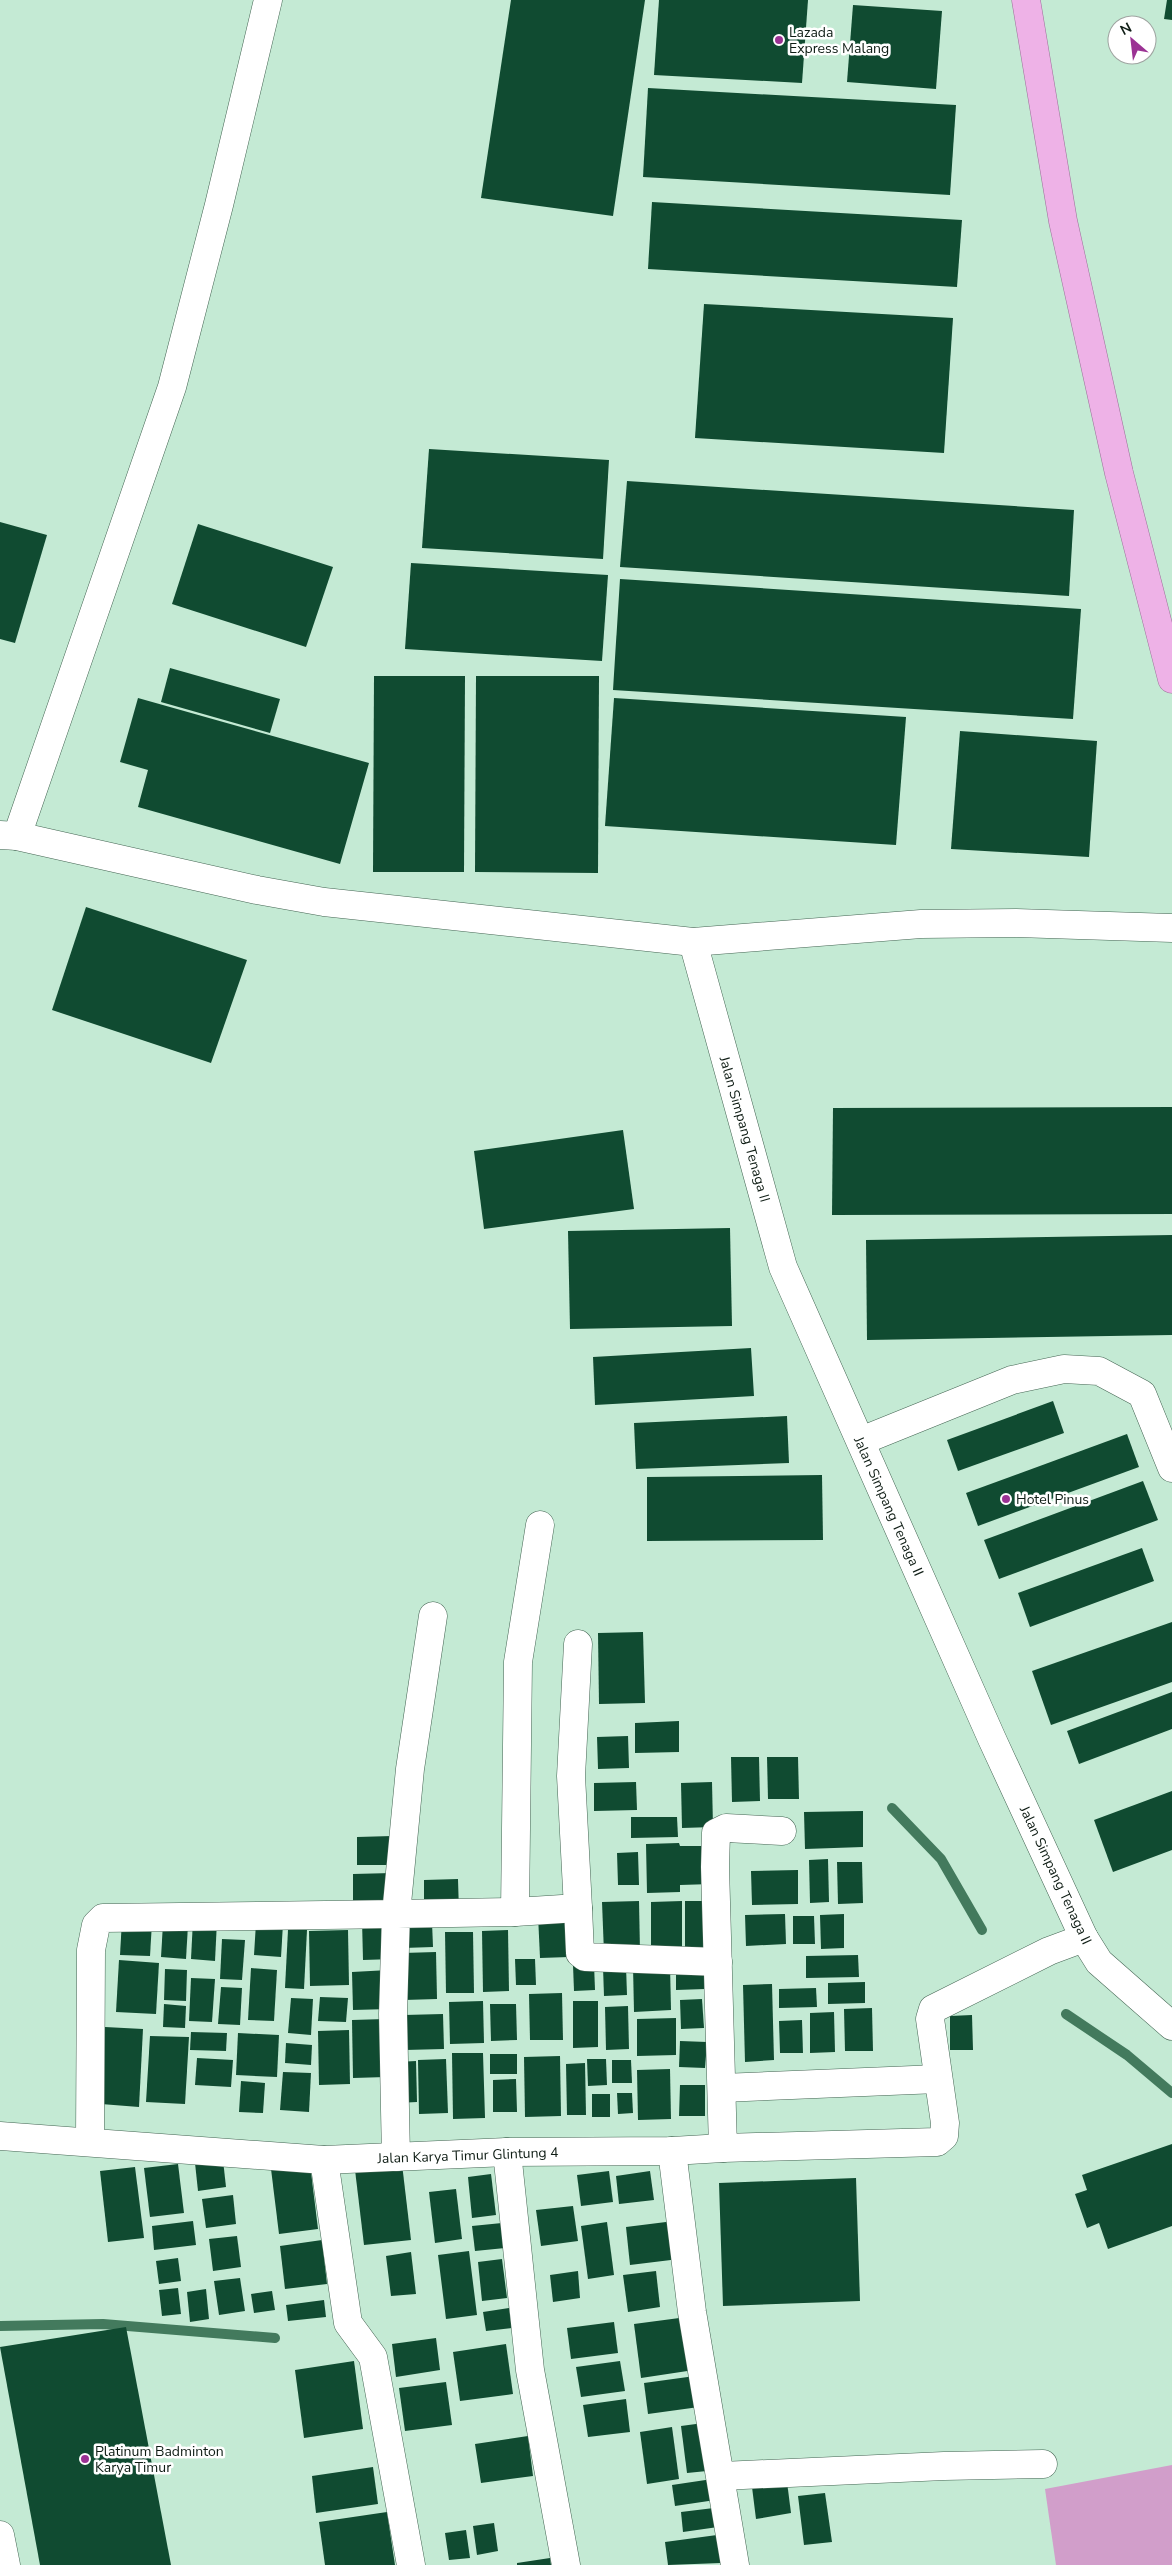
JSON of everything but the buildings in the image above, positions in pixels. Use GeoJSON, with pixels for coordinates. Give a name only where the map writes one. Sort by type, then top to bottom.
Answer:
{"type":"FeatureCollection","features":[{"type":"Feature","properties":{"kind":"highway"},"geometry":{"type":"LineString","coordinates":[[1026,0],[1063,221],[1119,473],[1172,679]]}},
{"type":"Feature","properties":{"kind":"street"},"geometry":{"type":"LineString","coordinates":[[268,0],[219,205],[172,386],[8,836],[257,890],[324,902],[693,942],[922,924],[1016,923],[1172,928]]}},
{"type":"Feature","properties":{"kind":"street","name":"Jalan Simpang Tenaga II"},"geometry":{"type":"LineString","coordinates":[[693,942],[783,1267],[992,1739],[1084,1938],[1099,1962],[1172,2026]]}},
{"type":"Feature","properties":{"kind":"street"},"geometry":{"type":"LineString","coordinates":[[861,1441],[1012,1380],[1064,1369],[1099,1371],[1142,1394],[1172,1468]]}},
{"type":"Feature","properties":{"kind":"street"},"geometry":{"type":"LineString","coordinates":[[515,1912],[518,1662],[540,1524]]}},
{"type":"Feature","properties":{"kind":"street"},"geometry":{"type":"LineString","coordinates":[[396,2157],[393,2014],[396,1914],[410,1769],[433,1616]]}},
{"type":"Feature","properties":{"kind":"street"},"geometry":{"type":"LineString","coordinates":[[578,1644],[571,1776],[580,1953],[585,1956],[718,1962]]}},
{"type":"Feature","properties":{"kind":"street"},"geometry":{"type":"LineString","coordinates":[[724,2148],[715,1867],[716,1833],[726,1828],[782,1831]]}},
{"type":"Feature","properties":{"kind":"street"},"geometry":{"type":"LineString","coordinates":[[90,2141],[91,1950],[96,1925],[103,1918],[515,1912],[578,1908]]}},
{"type":"Feature","properties":{"kind":"street"},"geometry":{"type":"LineString","coordinates":[[722,2088],[938,2078],[930,2019],[933,2009],[1049,1951],[1084,1938]]}},
{"type":"Feature","properties":{"kind":"street","name":"Jalan Karya Timur Glintung 4"},"geometry":{"type":"LineString","coordinates":[[0,2136],[90,2141],[324,2160],[506,2152],[672,2151],[937,2142],[944,2136],[945,2131],[938,2078]]}},
{"type":"Feature","properties":{"kind":"street"},"geometry":{"type":"LineString","coordinates":[[672,2151],[692,2312],[736,2565]]}},
{"type":"Feature","properties":{"kind":"street"},"geometry":{"type":"LineString","coordinates":[[506,2152],[530,2370],[566,2565]]}},
{"type":"Feature","properties":{"kind":"street"},"geometry":{"type":"LineString","coordinates":[[324,2160],[348,2323],[373,2357],[411,2565]]}},
{"type":"Feature","properties":{"kind":"street"},"geometry":{"type":"LineString","coordinates":[[722,2476],[944,2466],[1043,2464]]}},
{"type":"Feature","properties":{"kind":"street"},"geometry":{"type":"LineString","coordinates":[[0,2535],[6,2565]]}},
{"type":"Feature","properties":{"kind":"shaded area"},"geometry":{"type":"Polygon","coordinates":[[[1172,2465],[1172,2565],[1056,2565],[1045,2489],[1172,2465]]]}},
{"type":"Feature","properties":{"kind":"waterway"},"geometry":{"type":"LineString","coordinates":[[892,1808],[941,1859],[982,1930]]}},
{"type":"Feature","properties":{"kind":"waterway"},"geometry":{"type":"LineString","coordinates":[[1066,2014],[1127,2055],[1172,2093]]}},
{"type":"Feature","properties":{"kind":"waterway"},"geometry":{"type":"LineString","coordinates":[[0,2326],[103,2324],[275,2338]]}},
{"type":"Feature","properties":{"kind":"place","name":"Lazada Express Malang"},"geometry":{"type":"Point","coordinates":[779,40]}},
{"type":"Feature","properties":{"kind":"place","name":"Hotel Pinus"},"geometry":{"type":"Point","coordinates":[1006,1499]}},
{"type":"Feature","properties":{"kind":"place","name":"Platinum Badminton Karya Timur"},"geometry":{"type":"Point","coordinates":[85,2459]}}]}
